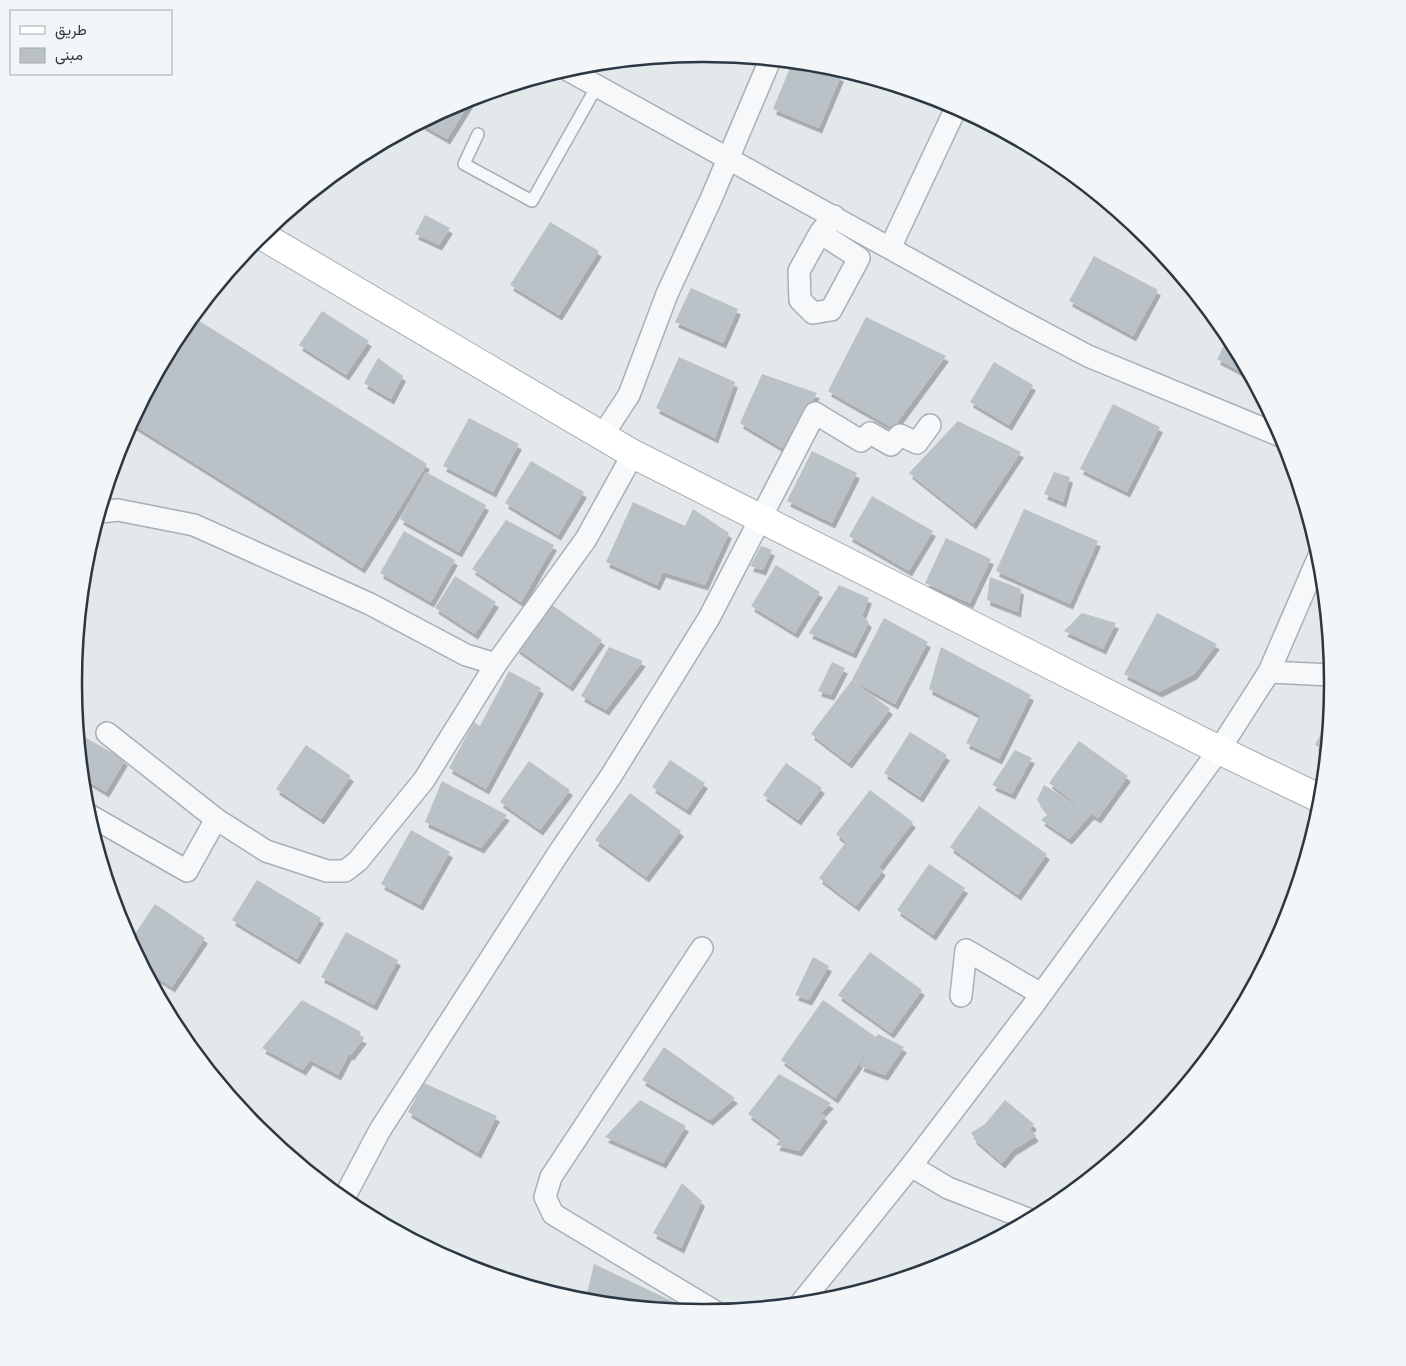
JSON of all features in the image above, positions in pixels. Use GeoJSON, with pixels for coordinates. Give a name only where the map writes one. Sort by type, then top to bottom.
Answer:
{"type":"FeatureCollection","features":[{"type":"Feature","properties":{"kind":"main road"},"geometry":{"type":"LineString","coordinates":[[269,240],[633,454],[1219,750],[1313,795]]}},
{"type":"Feature","properties":{"kind":"street"},"geometry":{"type":"LineString","coordinates":[[602,436],[629,396],[667,294],[767,66]]}},
{"type":"Feature","properties":{"kind":"street"},"geometry":{"type":"LineString","coordinates":[[577,75],[1088,356],[1270,431]]}},
{"type":"Feature","properties":{"kind":"street"},"geometry":{"type":"LineString","coordinates":[[890,248],[953,115]]}},
{"type":"Feature","properties":{"kind":"street"},"geometry":{"type":"LineString","coordinates":[[820,233],[834,216]]}},
{"type":"Feature","properties":{"kind":"street"},"geometry":{"type":"LineString","coordinates":[[348,1191],[380,1130],[558,854],[611,776],[709,618],[759,518],[815,413],[862,441],[870,433],[892,445],[900,435],[917,443],[930,425]]}},
{"type":"Feature","properties":{"kind":"street"},"geometry":{"type":"LineString","coordinates":[[107,733],[216,819],[266,851],[328,872],[345,872],[358,861],[424,780],[496,664],[586,539],[633,454]]}},
{"type":"Feature","properties":{"kind":"street"},"geometry":{"type":"LineString","coordinates":[[107,511],[118,510],[194,525],[370,604],[466,655],[496,664]]}},
{"type":"Feature","properties":{"kind":"street"},"geometry":{"type":"LineString","coordinates":[[808,1294],[911,1166],[1041,994],[1219,750],[1269,672],[1313,570]]}},
{"type":"Feature","properties":{"kind":"street"},"geometry":{"type":"LineString","coordinates":[[1269,672],[1324,675]]}},
{"type":"Feature","properties":{"kind":"street"},"geometry":{"type":"LineString","coordinates":[[98,821],[187,872],[216,819]]}},
{"type":"Feature","properties":{"kind":"street"},"geometry":{"type":"LineString","coordinates":[[702,948],[551,1177],[545,1198],[552,1214],[702,1304]]}},
{"type":"Feature","properties":{"kind":"street"},"geometry":{"type":"LineString","coordinates":[[960,996],[966,950],[1041,994]]}},
{"type":"Feature","properties":{"kind":"street"},"geometry":{"type":"LineString","coordinates":[[911,1166],[948,1188],[1020,1216]]}},
{"type":"Feature","properties":{"kind":"lane"},"geometry":{"type":"LineString","coordinates":[[478,134],[464,164],[532,201],[597,86]]}},
{"type":"Feature","properties":{"kind":"building"},"geometry":{"type":"Polygon","coordinates":[[[790,69],[840,78],[819,128],[773,109],[790,69]]]}},
{"type":"Feature","properties":{"kind":"building"},"geometry":{"type":"Polygon","coordinates":[[[465,111],[447,139],[427,127],[465,111]]]}},
{"type":"Feature","properties":{"kind":"building"},"geometry":{"type":"Polygon","coordinates":[[[425,215],[450,228],[439,245],[415,234],[425,215]]]}},
{"type":"Feature","properties":{"kind":"building"},"geometry":{"type":"Polygon","coordinates":[[[550,222],[599,251],[559,315],[510,285],[550,222]]]}},
{"type":"Feature","properties":{"kind":"building"},"geometry":{"type":"Polygon","coordinates":[[[1094,256],[1158,290],[1133,336],[1069,301],[1094,256]]]}},
{"type":"Feature","properties":{"kind":"building"},"geometry":{"type":"Polygon","coordinates":[[[691,288],[738,309],[723,343],[675,322],[691,288]]]}},
{"type":"Feature","properties":{"kind":"building"},"geometry":{"type":"Polygon","coordinates":[[[322,311],[369,341],[346,375],[299,345],[322,311]]]}},
{"type":"Feature","properties":{"kind":"building"},"geometry":{"type":"Polygon","coordinates":[[[866,317],[946,356],[893,428],[828,391],[866,317]]]}},
{"type":"Feature","properties":{"kind":"building"},"geometry":{"type":"Polygon","coordinates":[[[199,321],[427,464],[362,568],[138,428],[166,373],[199,321]]]}},
{"type":"Feature","properties":{"kind":"building"},"geometry":{"type":"Polygon","coordinates":[[[1224,346],[1238,370],[1217,359],[1224,346]]]}},
{"type":"Feature","properties":{"kind":"building"},"geometry":{"type":"Polygon","coordinates":[[[679,357],[735,382],[715,438],[656,408],[679,357]]]}},
{"type":"Feature","properties":{"kind":"building"},"geometry":{"type":"Polygon","coordinates":[[[378,358],[403,376],[391,399],[364,383],[378,358]]]}},
{"type":"Feature","properties":{"kind":"building"},"geometry":{"type":"Polygon","coordinates":[[[994,362],[1033,385],[1009,425],[970,402],[994,362]]]}},
{"type":"Feature","properties":{"kind":"building"},"geometry":{"type":"Polygon","coordinates":[[[762,374],[817,393],[782,448],[740,423],[762,374]]]}},
{"type":"Feature","properties":{"kind":"building"},"geometry":{"type":"Polygon","coordinates":[[[1113,404],[1160,427],[1127,492],[1080,469],[1113,404]]]}},
{"type":"Feature","properties":{"kind":"building"},"geometry":{"type":"Polygon","coordinates":[[[469,418],[519,444],[493,492],[443,466],[469,418]]]}},
{"type":"Feature","properties":{"kind":"building"},"geometry":{"type":"Polygon","coordinates":[[[958,421],[1021,452],[973,524],[909,473],[958,421]]]}},
{"type":"Feature","properties":{"kind":"building"},"geometry":{"type":"Polygon","coordinates":[[[812,451],[857,473],[832,523],[787,501],[812,451]]]}},
{"type":"Feature","properties":{"kind":"building"},"geometry":{"type":"Polygon","coordinates":[[[531,461],[584,492],[558,535],[505,503],[531,461]]]}},
{"type":"Feature","properties":{"kind":"building"},"geometry":{"type":"Polygon","coordinates":[[[426,472],[486,505],[459,552],[400,519],[426,472]]]}},
{"type":"Feature","properties":{"kind":"building"},"geometry":{"type":"Polygon","coordinates":[[[1054,472],[1070,477],[1063,502],[1044,494],[1054,472]]]}},
{"type":"Feature","properties":{"kind":"building"},"geometry":{"type":"Polygon","coordinates":[[[872,496],[933,531],[909,571],[849,536],[872,496]]]}},
{"type":"Feature","properties":{"kind":"building"},"geometry":{"type":"Polygon","coordinates":[[[633,502],[685,526],[693,509],[729,533],[705,585],[663,572],[657,585],[606,562],[633,502]]]}},
{"type":"Feature","properties":{"kind":"building"},"geometry":{"type":"Polygon","coordinates":[[[1024,509],[1098,541],[1070,604],[996,571],[1024,509]]]}},
{"type":"Feature","properties":{"kind":"building"},"geometry":{"type":"Polygon","coordinates":[[[506,520],[554,545],[521,602],[472,569],[506,520]]]}},
{"type":"Feature","properties":{"kind":"building"},"geometry":{"type":"Polygon","coordinates":[[[404,531],[455,560],[431,602],[380,573],[404,531]]]}},
{"type":"Feature","properties":{"kind":"building"},"geometry":{"type":"Polygon","coordinates":[[[946,538],[991,559],[970,603],[925,583],[946,538]]]}},
{"type":"Feature","properties":{"kind":"building"},"geometry":{"type":"Polygon","coordinates":[[[761,546],[772,550],[763,570],[750,566],[761,546]]]}},
{"type":"Feature","properties":{"kind":"building"},"geometry":{"type":"Polygon","coordinates":[[[776,565],[820,592],[795,633],[751,606],[776,565]]]}},
{"type":"Feature","properties":{"kind":"building"},"geometry":{"type":"Polygon","coordinates":[[[455,576],[496,602],[475,634],[435,608],[455,576]]]}},
{"type":"Feature","properties":{"kind":"building"},"geometry":{"type":"Polygon","coordinates":[[[990,577],[1021,589],[1018,612],[987,600],[990,577]]]}},
{"type":"Feature","properties":{"kind":"building"},"geometry":{"type":"Polygon","coordinates":[[[839,585],[869,598],[862,616],[869,622],[853,653],[809,633],[839,585]]]}},
{"type":"Feature","properties":{"kind":"building"},"geometry":{"type":"Polygon","coordinates":[[[549,603],[602,640],[570,686],[516,648],[549,603]]]}},
{"type":"Feature","properties":{"kind":"building"},"geometry":{"type":"Polygon","coordinates":[[[1082,613],[1116,623],[1103,649],[1064,631],[1082,613]]]}},
{"type":"Feature","properties":{"kind":"building"},"geometry":{"type":"Polygon","coordinates":[[[1157,613],[1217,644],[1194,674],[1159,692],[1124,674],[1157,613]]]}},
{"type":"Feature","properties":{"kind":"building"},"geometry":{"type":"Polygon","coordinates":[[[884,618],[928,642],[895,704],[852,680],[884,618]]]}},
{"type":"Feature","properties":{"kind":"building"},"geometry":{"type":"Polygon","coordinates":[[[609,647],[643,661],[606,710],[581,696],[609,647]]]}},
{"type":"Feature","properties":{"kind":"building"},"geometry":{"type":"Polygon","coordinates":[[[941,647],[1031,695],[999,759],[966,743],[980,715],[929,689],[941,647]]]}},
{"type":"Feature","properties":{"kind":"building"},"geometry":{"type":"Polygon","coordinates":[[[832,662],[845,668],[831,695],[818,691],[832,662]]]}},
{"type":"Feature","properties":{"kind":"building"},"geometry":{"type":"Polygon","coordinates":[[[509,671],[541,688],[486,789],[449,768],[474,722],[480,726],[509,671]]]}},
{"type":"Feature","properties":{"kind":"building"},"geometry":{"type":"Polygon","coordinates":[[[852,680],[890,709],[849,763],[811,734],[852,680]]]}},
{"type":"Feature","properties":{"kind":"building"},"geometry":{"type":"Polygon","coordinates":[[[910,732],[947,755],[920,797],[884,773],[910,732]]]}},
{"type":"Feature","properties":{"kind":"building"},"geometry":{"type":"Polygon","coordinates":[[[1321,734],[1320,748],[1315,745],[1321,734]]]}},
{"type":"Feature","properties":{"kind":"building"},"geometry":{"type":"Polygon","coordinates":[[[85,737],[125,760],[106,792],[91,783],[85,737]]]}},
{"type":"Feature","properties":{"kind":"building"},"geometry":{"type":"Polygon","coordinates":[[[1079,741],[1128,776],[1098,818],[1091,814],[1069,839],[1041,820],[1048,814],[1037,800],[1044,785],[1088,812],[1049,783],[1079,741]]]}},
{"type":"Feature","properties":{"kind":"building"},"geometry":{"type":"Polygon","coordinates":[[[306,745],[351,776],[321,819],[276,789],[306,745]]]}},
{"type":"Feature","properties":{"kind":"building"},"geometry":{"type":"Polygon","coordinates":[[[1015,750],[1032,758],[1012,794],[992,785],[1015,750]]]}},
{"type":"Feature","properties":{"kind":"building"},"geometry":{"type":"Polygon","coordinates":[[[670,760],[705,783],[687,810],[652,787],[670,760]]]}},
{"type":"Feature","properties":{"kind":"building"},"geometry":{"type":"Polygon","coordinates":[[[529,761],[570,790],[540,830],[500,802],[529,761]]]}},
{"type":"Feature","properties":{"kind":"building"},"geometry":{"type":"Polygon","coordinates":[[[786,763],[822,788],[798,820],[763,795],[786,763]]]}},
{"type":"Feature","properties":{"kind":"building"},"geometry":{"type":"Polygon","coordinates":[[[442,781],[507,815],[481,848],[425,822],[442,781]]]}},
{"type":"Feature","properties":{"kind":"building"},"geometry":{"type":"Polygon","coordinates":[[[870,790],[913,822],[879,867],[883,870],[856,906],[819,878],[846,842],[836,834],[870,790]]]}},
{"type":"Feature","properties":{"kind":"building"},"geometry":{"type":"Polygon","coordinates":[[[630,793],[681,831],[646,877],[595,840],[630,793]]]}},
{"type":"Feature","properties":{"kind":"building"},"geometry":{"type":"Polygon","coordinates":[[[979,806],[1047,854],[1018,895],[950,847],[979,806]]]}},
{"type":"Feature","properties":{"kind":"building"},"geometry":{"type":"Polygon","coordinates":[[[411,830],[450,852],[420,905],[381,884],[411,830]]]}},
{"type":"Feature","properties":{"kind":"building"},"geometry":{"type":"Polygon","coordinates":[[[929,864],[965,888],[933,935],[897,910],[929,864]]]}},
{"type":"Feature","properties":{"kind":"building"},"geometry":{"type":"Polygon","coordinates":[[[257,880],[321,918],[297,959],[232,920],[257,880]]]}},
{"type":"Feature","properties":{"kind":"building"},"geometry":{"type":"Polygon","coordinates":[[[155,904],[205,938],[172,987],[158,978],[136,933],[155,904]]]}},
{"type":"Feature","properties":{"kind":"building"},"geometry":{"type":"Polygon","coordinates":[[[346,932],[398,960],[374,1005],[321,977],[346,932]]]}},
{"type":"Feature","properties":{"kind":"building"},"geometry":{"type":"Polygon","coordinates":[[[870,952],[922,990],[891,1033],[838,995],[870,952]]]}},
{"type":"Feature","properties":{"kind":"building"},"geometry":{"type":"Polygon","coordinates":[[[813,957],[829,966],[809,1000],[795,995],[813,957]]]}},
{"type":"Feature","properties":{"kind":"building"},"geometry":{"type":"Polygon","coordinates":[[[302,1000],[361,1032],[359,1036],[364,1038],[351,1055],[349,1054],[338,1075],[310,1060],[303,1070],[262,1048],[302,1000]]]}},
{"type":"Feature","properties":{"kind":"building"},"geometry":{"type":"Polygon","coordinates":[[[823,1000],[876,1037],[878,1034],[904,1047],[885,1075],[860,1066],[870,1048],[835,1098],[781,1060],[823,1000]]]}},
{"type":"Feature","properties":{"kind":"building"},"geometry":{"type":"Polygon","coordinates":[[[664,1047],[735,1098],[710,1120],[642,1080],[664,1047]]]}},
{"type":"Feature","properties":{"kind":"building"},"geometry":{"type":"Polygon","coordinates":[[[779,1074],[831,1103],[821,1113],[825,1116],[799,1151],[776,1145],[781,1138],[748,1114],[779,1074]]]}},
{"type":"Feature","properties":{"kind":"building"},"geometry":{"type":"Polygon","coordinates":[[[424,1083],[497,1116],[478,1153],[408,1112],[424,1083]]]}},
{"type":"Feature","properties":{"kind":"building"},"geometry":{"type":"Polygon","coordinates":[[[640,1100],[686,1126],[663,1163],[605,1137],[640,1100]]]}},
{"type":"Feature","properties":{"kind":"building"},"geometry":{"type":"Polygon","coordinates":[[[1005,1100],[1034,1124],[1030,1129],[1036,1136],[1013,1150],[1002,1163],[973,1138],[971,1133],[985,1124],[1005,1100]]]}},
{"type":"Feature","properties":{"kind":"building"},"geometry":{"type":"Polygon","coordinates":[[[682,1183],[702,1201],[681,1248],[653,1233],[682,1183]]]}},
{"type":"Feature","properties":{"kind":"building"},"geometry":{"type":"Polygon","coordinates":[[[594,1264],[674,1302],[622,1298],[587,1293],[594,1264]]]}}]}
